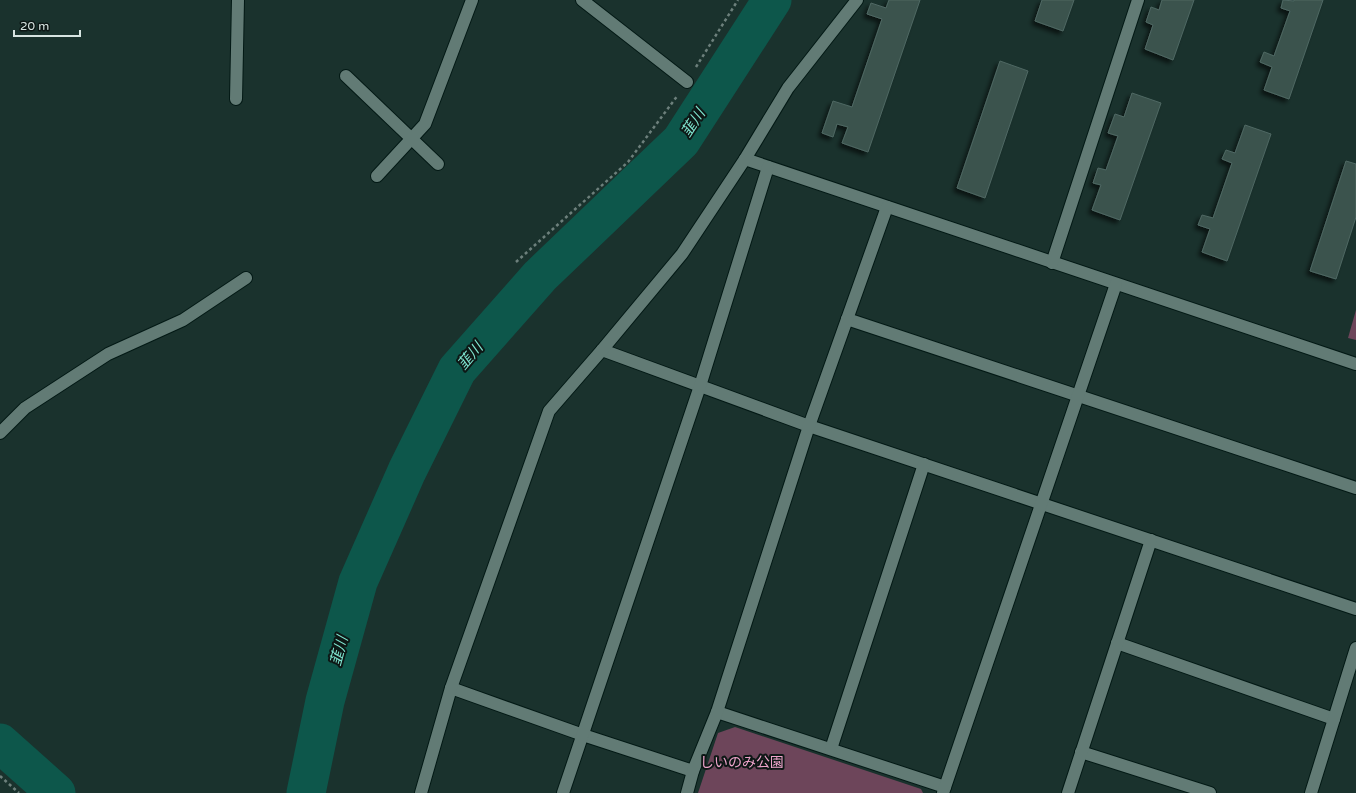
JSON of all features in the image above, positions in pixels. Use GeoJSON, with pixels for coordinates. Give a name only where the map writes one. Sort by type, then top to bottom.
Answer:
{"type":"FeatureCollection","features":[{"type":"Feature","properties":{"kind":"street"},"geometry":{"type":"LineString","coordinates":[[236,99],[238,0]]}},
{"type":"Feature","properties":{"kind":"street"},"geometry":{"type":"LineString","coordinates":[[377,176],[425,124],[472,0]]}},
{"type":"Feature","properties":{"kind":"street"},"geometry":{"type":"LineString","coordinates":[[582,0],[687,82]]}},
{"type":"Feature","properties":{"kind":"street"},"geometry":{"type":"LineString","coordinates":[[421,793],[451,688],[549,411],[682,254],[745,159],[788,88],[857,0]]}},
{"type":"Feature","properties":{"kind":"street"},"geometry":{"type":"LineString","coordinates":[[1052,263],[1138,0]]}},
{"type":"Feature","properties":{"kind":"street"},"geometry":{"type":"LineString","coordinates":[[346,76],[438,164]]}},
{"type":"Feature","properties":{"kind":"street"},"geometry":{"type":"LineString","coordinates":[[745,159],[1356,364]]}},
{"type":"Feature","properties":{"kind":"street"},"geometry":{"type":"LineString","coordinates":[[563,793],[700,386],[768,167]]}},
{"type":"Feature","properties":{"kind":"street"},"geometry":{"type":"LineString","coordinates":[[687,793],[693,771],[717,712],[809,426],[887,207]]}},
{"type":"Feature","properties":{"kind":"street"},"geometry":{"type":"LineString","coordinates":[[0,433],[25,408],[108,354],[183,320],[246,278]]}},
{"type":"Feature","properties":{"kind":"street"},"geometry":{"type":"LineString","coordinates":[[717,712],[831,749],[944,790],[1116,284]]}},
{"type":"Feature","properties":{"kind":"street"},"geometry":{"type":"LineString","coordinates":[[847,319],[1356,488]]}},
{"type":"Feature","properties":{"kind":"street"},"geometry":{"type":"LineString","coordinates":[[602,350],[809,426],[1356,609]]}},
{"type":"Feature","properties":{"kind":"street"},"geometry":{"type":"LineString","coordinates":[[831,749],[924,464]]}},
{"type":"Feature","properties":{"kind":"street"},"geometry":{"type":"LineString","coordinates":[[1068,793],[1151,540]]}},
{"type":"Feature","properties":{"kind":"street"},"geometry":{"type":"LineString","coordinates":[[1117,643],[1334,719]]}},
{"type":"Feature","properties":{"kind":"street"},"geometry":{"type":"LineString","coordinates":[[1311,793],[1356,648]]}},
{"type":"Feature","properties":{"kind":"street"},"geometry":{"type":"LineString","coordinates":[[451,688],[583,735],[693,771]]}},
{"type":"Feature","properties":{"kind":"street"},"geometry":{"type":"LineString","coordinates":[[1081,752],[1190,790],[1210,793]]}},
{"type":"Feature","properties":{"kind":"path"},"geometry":{"type":"LineString","coordinates":[[516,262],[628,162],[687,82],[738,0]]}},
{"type":"Feature","properties":{"kind":"path"},"geometry":{"type":"LineString","coordinates":[[0,776],[19,793]]}},
{"type":"Feature","properties":{"kind":"green space"},"geometry":{"type":"Polygon","coordinates":[[[1356,310],[1356,340],[1348,338],[1356,310]]]}},
{"type":"Feature","properties":{"kind":"green space","name":"しいのみ公園"},"geometry":{"type":"Polygon","coordinates":[[[735,727],[921,789],[923,793],[698,793],[718,733],[735,727]]]}},
{"type":"Feature","properties":{"kind":"building"},"geometry":{"type":"Polygon","coordinates":[[[889,0],[920,0],[868,152],[842,143],[848,127],[837,124],[833,137],[822,133],[833,101],[852,107],[882,19],[867,14],[871,3],[886,8],[889,0]]]}},
{"type":"Feature","properties":{"kind":"building"},"geometry":{"type":"Polygon","coordinates":[[[1042,0],[1074,0],[1063,31],[1035,21],[1042,0]]]}},
{"type":"Feature","properties":{"kind":"building"},"geometry":{"type":"Polygon","coordinates":[[[1162,0],[1194,0],[1173,60],[1145,49],[1153,25],[1146,22],[1151,7],[1159,10],[1162,0]]]}},
{"type":"Feature","properties":{"kind":"building"},"geometry":{"type":"Polygon","coordinates":[[[1283,0],[1323,0],[1289,99],[1264,90],[1272,67],[1260,62],[1264,52],[1274,56],[1290,11],[1281,8],[1283,0]]]}},
{"type":"Feature","properties":{"kind":"building"},"geometry":{"type":"Polygon","coordinates":[[[1000,61],[1028,71],[985,198],[957,188],[1000,61]]]}},
{"type":"Feature","properties":{"kind":"building"},"geometry":{"type":"Polygon","coordinates":[[[1132,93],[1161,103],[1120,220],[1092,210],[1101,185],[1093,183],[1098,168],[1106,170],[1118,136],[1108,133],[1115,114],[1124,117],[1132,93]]]}},
{"type":"Feature","properties":{"kind":"building"},"geometry":{"type":"Polygon","coordinates":[[[1245,125],[1271,134],[1227,261],[1202,252],[1210,229],[1198,225],[1202,215],[1213,218],[1232,163],[1222,159],[1226,150],[1235,153],[1245,125]]]}},
{"type":"Feature","properties":{"kind":"building"},"geometry":{"type":"Polygon","coordinates":[[[1346,161],[1356,164],[1356,217],[1336,279],[1310,271],[1346,161]]]}},
{"type":"Feature","properties":{"kind":"waterway","name":"韮川"},"geometry":{"type":"LineString","coordinates":[[306,793],[325,701],[358,582],[407,471],[457,370],[540,276],[681,141],[772,0]]}},
{"type":"Feature","properties":{"kind":"waterway"},"geometry":{"type":"LineString","coordinates":[[0,743],[56,793]]}}]}
